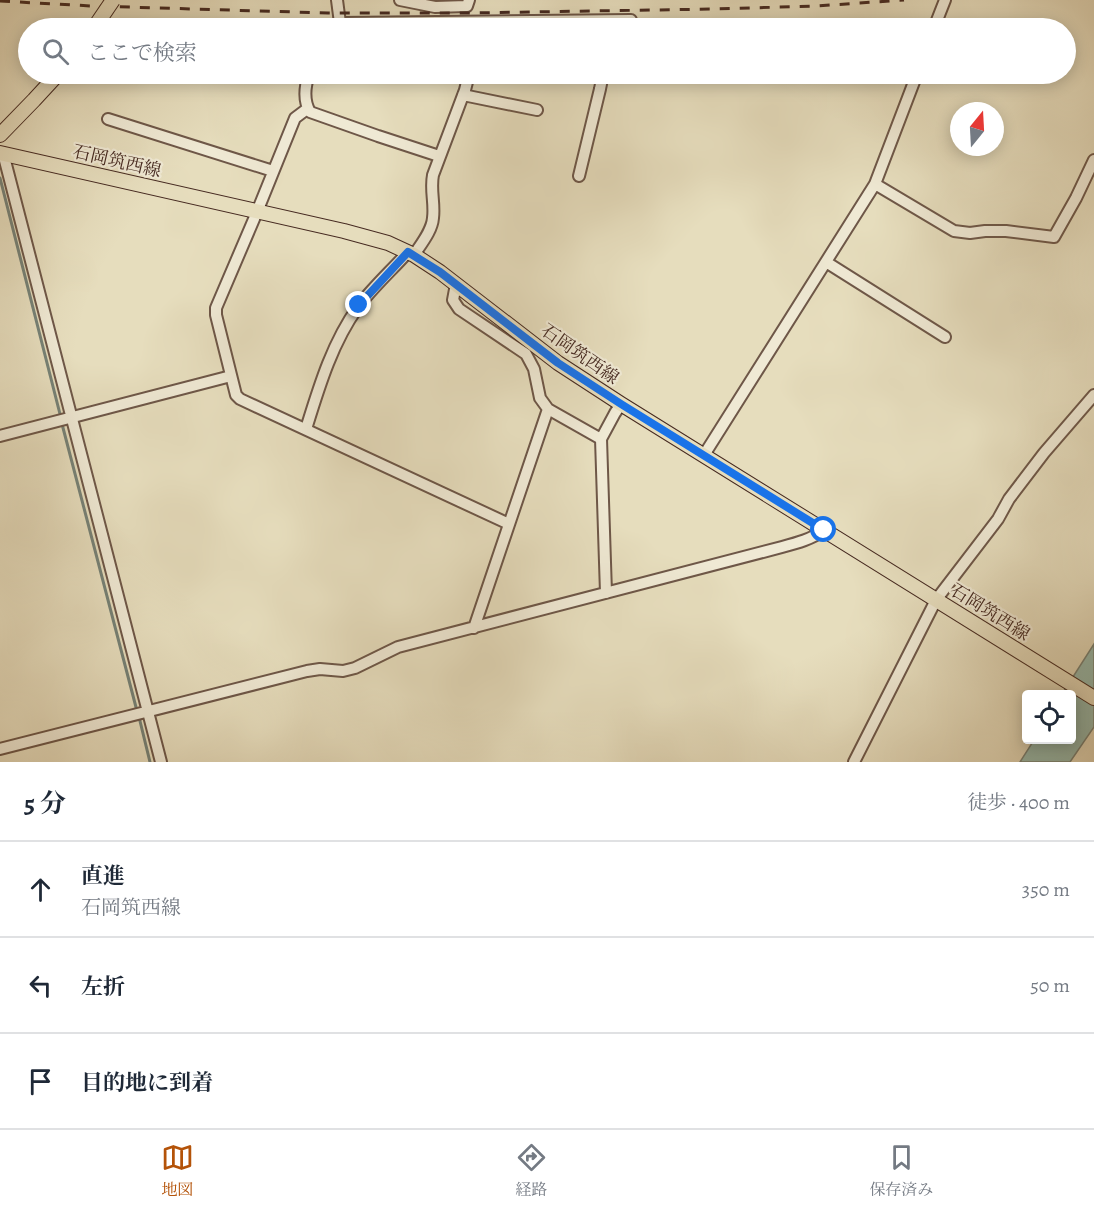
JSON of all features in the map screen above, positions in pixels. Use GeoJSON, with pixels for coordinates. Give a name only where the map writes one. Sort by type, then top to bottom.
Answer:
{"type":"FeatureCollection","features":[{"type":"Feature","properties":{"kind":"main road"},"geometry":{"type":"LineString","coordinates":[[101,18],[113,0]]}},
{"type":"Feature","properties":{"kind":"main road"},"geometry":{"type":"LineString","coordinates":[[0,135],[49,84]]}},
{"type":"Feature","properties":{"kind":"main road","name":"石岡筑西線"},"geometry":{"type":"LineString","coordinates":[[1,154],[366,237],[388,243],[411,254],[456,284],[558,363],[621,404],[1094,698]]}},
{"type":"Feature","properties":{"kind":"street"},"geometry":{"type":"LineString","coordinates":[[337,0],[338,18]]}},
{"type":"Feature","properties":{"kind":"street"},"geometry":{"type":"LineString","coordinates":[[400,0],[435,7],[467,6],[469,0]]}},
{"type":"Feature","properties":{"kind":"street"},"geometry":{"type":"LineString","coordinates":[[938,18],[945,0]]}},
{"type":"Feature","properties":{"kind":"street"},"geometry":{"type":"LineString","coordinates":[[307,84],[305,93],[308,109],[316,115],[440,156]]}},
{"type":"Feature","properties":{"kind":"street"},"geometry":{"type":"LineString","coordinates":[[306,429],[323,375],[346,326],[359,305],[411,254],[431,226],[434,210],[431,185],[466,84]]}},
{"type":"Feature","properties":{"kind":"street"},"geometry":{"type":"LineString","coordinates":[[579,176],[601,84]]}},
{"type":"Feature","properties":{"kind":"street"},"geometry":{"type":"LineString","coordinates":[[704,455],[875,184],[913,84]]}},
{"type":"Feature","properties":{"kind":"street"},"geometry":{"type":"LineString","coordinates":[[463,95],[537,111]]}},
{"type":"Feature","properties":{"kind":"street"},"geometry":{"type":"LineString","coordinates":[[308,109],[295,118],[216,308],[236,395],[240,399],[509,524]]}},
{"type":"Feature","properties":{"kind":"street"},"geometry":{"type":"LineString","coordinates":[[108,119],[273,171]]}},
{"type":"Feature","properties":{"kind":"street"},"geometry":{"type":"LineString","coordinates":[[1,154],[65,420],[142,712],[161,762]]}},
{"type":"Feature","properties":{"kind":"street"},"geometry":{"type":"LineString","coordinates":[[875,184],[954,231],[970,233],[1006,231],[1054,237],[1094,160]]}},
{"type":"Feature","properties":{"kind":"street"},"geometry":{"type":"LineString","coordinates":[[826,262],[945,337]]}},
{"type":"Feature","properties":{"kind":"street"},"geometry":{"type":"LineString","coordinates":[[456,284],[453,300],[459,309],[526,354],[534,369],[540,398],[548,409],[601,439]]}},
{"type":"Feature","properties":{"kind":"street"},"geometry":{"type":"LineString","coordinates":[[0,436],[231,376]]}},
{"type":"Feature","properties":{"kind":"street"},"geometry":{"type":"LineString","coordinates":[[854,762],[936,600],[998,519],[1009,499],[1044,453],[1094,395]]}},
{"type":"Feature","properties":{"kind":"street"},"geometry":{"type":"LineString","coordinates":[[606,593],[601,439],[621,404]]}},
{"type":"Feature","properties":{"kind":"street"},"geometry":{"type":"LineString","coordinates":[[474,628],[548,409]]}},
{"type":"Feature","properties":{"kind":"street"},"geometry":{"type":"LineString","coordinates":[[0,749],[307,671],[320,669],[343,671],[355,668],[398,647],[782,547],[809,539],[824,530]]}},
{"type":"Feature","properties":{"kind":"water"},"geometry":{"type":"Polygon","coordinates":[[[1094,644],[1094,727],[1070,762],[1020,762],[1031,744],[1076,744],[1076,690],[1065,690],[1094,644]]]}},
{"type":"Feature","properties":{"kind":"waterway"},"geometry":{"type":"LineString","coordinates":[[0,178],[61,418]]}},
{"type":"Feature","properties":{"kind":"waterway"},"geometry":{"type":"LineString","coordinates":[[62,424],[137,711]]}},
{"type":"Feature","properties":{"kind":"waterway"},"geometry":{"type":"LineString","coordinates":[[139,717],[150,762]]}},
{"type":"Feature","properties":{"kind":"railway"},"geometry":{"type":"LineString","coordinates":[[0,1],[328,13],[467,13],[816,6],[904,0]]}},
{"type":"Feature","properties":{"kind":"route"},"geometry":{"type":"LineString","coordinates":[[359,305],[408,252],[440,272],[558,363],[824,530]]}}]}
